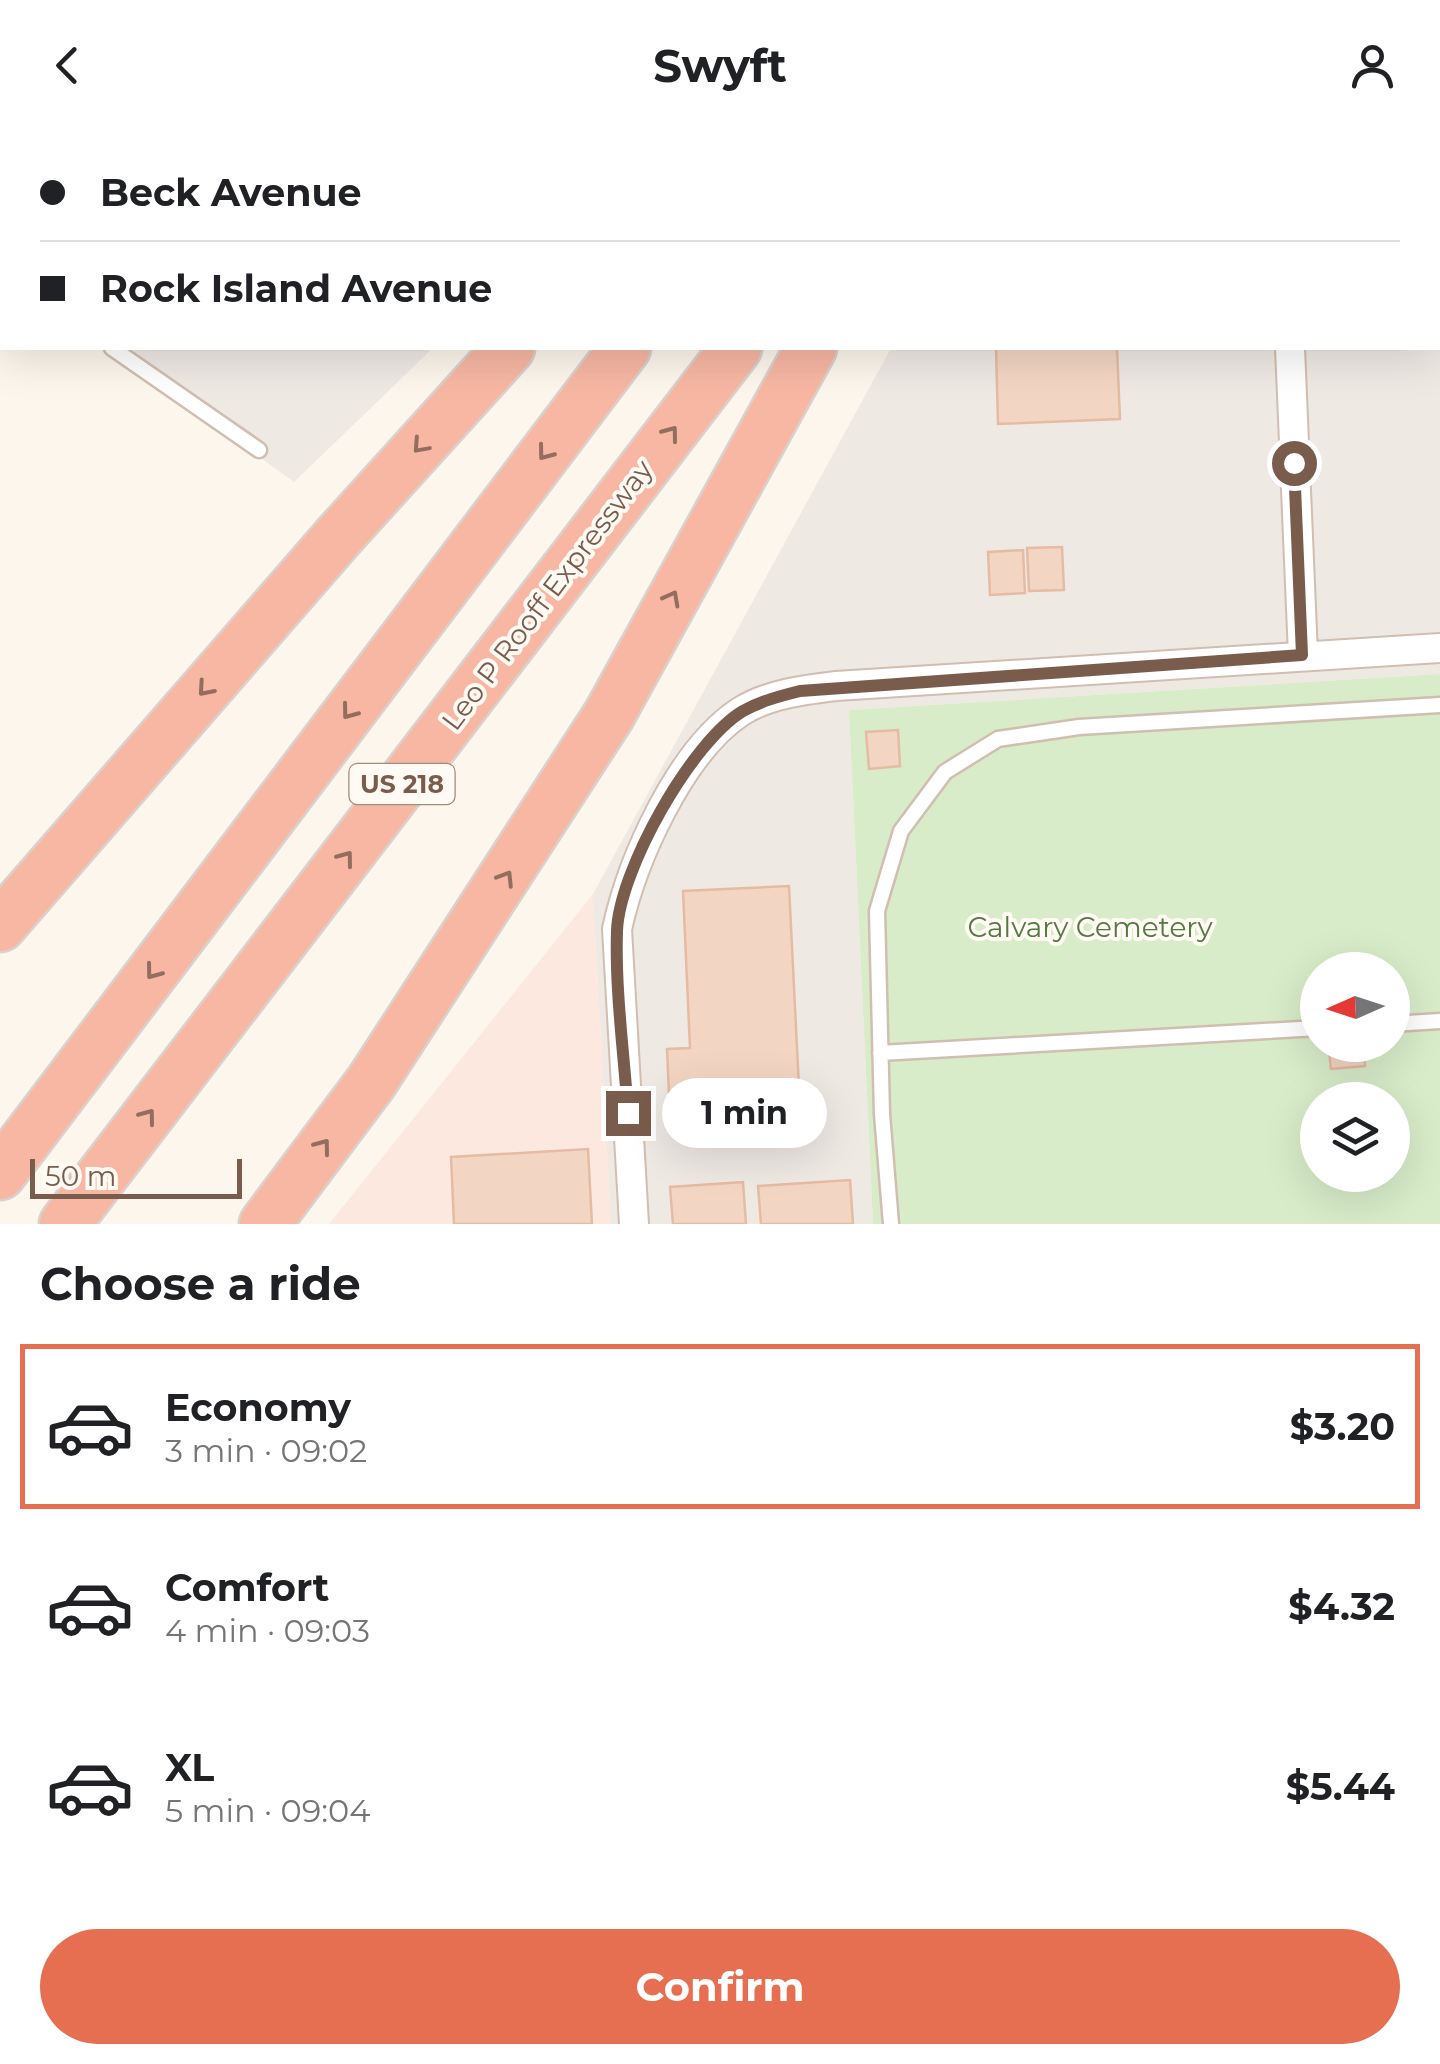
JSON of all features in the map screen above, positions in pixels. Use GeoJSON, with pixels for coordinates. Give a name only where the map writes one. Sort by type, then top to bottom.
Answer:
{"type":"FeatureCollection","features":[{"type":"Feature","properties":{"kind":"highway"},"geometry":{"type":"LineString","coordinates":[[0,926],[338,537],[507,350]]}},
{"type":"Feature","properties":{"kind":"highway","name":"US 218"},"geometry":{"type":"LineString","coordinates":[[0,1174],[623,350]]}},
{"type":"Feature","properties":{"kind":"highway","name":"Leo P Rooff Expressway"},"geometry":{"type":"LineString","coordinates":[[67,1222],[734,350]]}},
{"type":"Feature","properties":{"kind":"highway"},"geometry":{"type":"LineString","coordinates":[[265,1224],[383,1066],[609,715],[809,350]]}},
{"type":"Feature","properties":{"kind":"street"},"geometry":{"type":"LineString","coordinates":[[1290,350],[1302,655]]}},
{"type":"Feature","properties":{"kind":"street"},"geometry":{"type":"LineString","coordinates":[[634,1224],[617,928],[640,851],[690,766],[714,735],[741,712],[770,698],[818,688],[1440,648]]}},
{"type":"Feature","properties":{"kind":"lane"},"geometry":{"type":"LineString","coordinates":[[115,350],[259,450]]}},
{"type":"Feature","properties":{"kind":"lane"},"geometry":{"type":"LineString","coordinates":[[891,1224],[880,1053],[877,911],[901,832],[945,772],[998,739],[1079,727],[1440,704]]}},
{"type":"Feature","properties":{"kind":"lane"},"geometry":{"type":"LineString","coordinates":[[1410,1023],[1440,1021]]}},
{"type":"Feature","properties":{"kind":"lane"},"geometry":{"type":"LineString","coordinates":[[880,1053],[1300,1029]]}},
{"type":"Feature","properties":{"kind":"shaded area"},"geometry":{"type":"Polygon","coordinates":[[[110,350],[431,350],[294,482],[110,350]]]}},
{"type":"Feature","properties":{"kind":"shaded area"},"geometry":{"type":"Polygon","coordinates":[[[890,350],[1440,350],[1440,674],[849,710],[873,1224],[611,1224],[593,894],[890,350]]]}},
{"type":"Feature","properties":{"kind":"shaded area"},"geometry":{"type":"Polygon","coordinates":[[[593,894],[611,1224],[329,1224],[593,894]]]}},
{"type":"Feature","properties":{"kind":"green space","name":"Calvary Cemetery"},"geometry":{"type":"Polygon","coordinates":[[[1440,674],[1440,1224],[873,1224],[849,710],[1440,674]]]}},
{"type":"Feature","properties":{"kind":"building"},"geometry":{"type":"Polygon","coordinates":[[[996,350],[1117,350],[1120,419],[998,424],[996,350]]]}},
{"type":"Feature","properties":{"kind":"building"},"geometry":{"type":"Polygon","coordinates":[[[1062,547],[1064,590],[1029,591],[1027,548],[1062,547]]]}},
{"type":"Feature","properties":{"kind":"building"},"geometry":{"type":"Polygon","coordinates":[[[1023,550],[1025,593],[990,595],[988,552],[1023,550]]]}},
{"type":"Feature","properties":{"kind":"building"},"geometry":{"type":"Polygon","coordinates":[[[898,730],[900,766],[869,769],[866,732],[898,730]]]}},
{"type":"Feature","properties":{"kind":"building"},"geometry":{"type":"Polygon","coordinates":[[[789,886],[799,1088],[712,1092],[713,1116],[670,1118],[667,1049],[690,1048],[683,891],[789,886]]]}},
{"type":"Feature","properties":{"kind":"building"},"geometry":{"type":"Polygon","coordinates":[[[1330,1062],[1365,1062],[1365,1066],[1331,1069],[1330,1062]]]}},
{"type":"Feature","properties":{"kind":"building"},"geometry":{"type":"Polygon","coordinates":[[[588,1149],[592,1224],[454,1224],[451,1157],[588,1149]]]}},
{"type":"Feature","properties":{"kind":"building"},"geometry":{"type":"Polygon","coordinates":[[[850,1180],[853,1224],[761,1224],[758,1186],[850,1180]]]}},
{"type":"Feature","properties":{"kind":"building"},"geometry":{"type":"Polygon","coordinates":[[[743,1182],[746,1224],[673,1224],[670,1187],[743,1182]]]}},
{"type":"Feature","properties":{"kind":"route"},"geometry":{"type":"LineString","coordinates":[[628,1113],[617,928],[625,891],[640,851],[690,766],[714,735],[741,712],[770,698],[836,686],[1302,655],[1294,463]]}}]}
